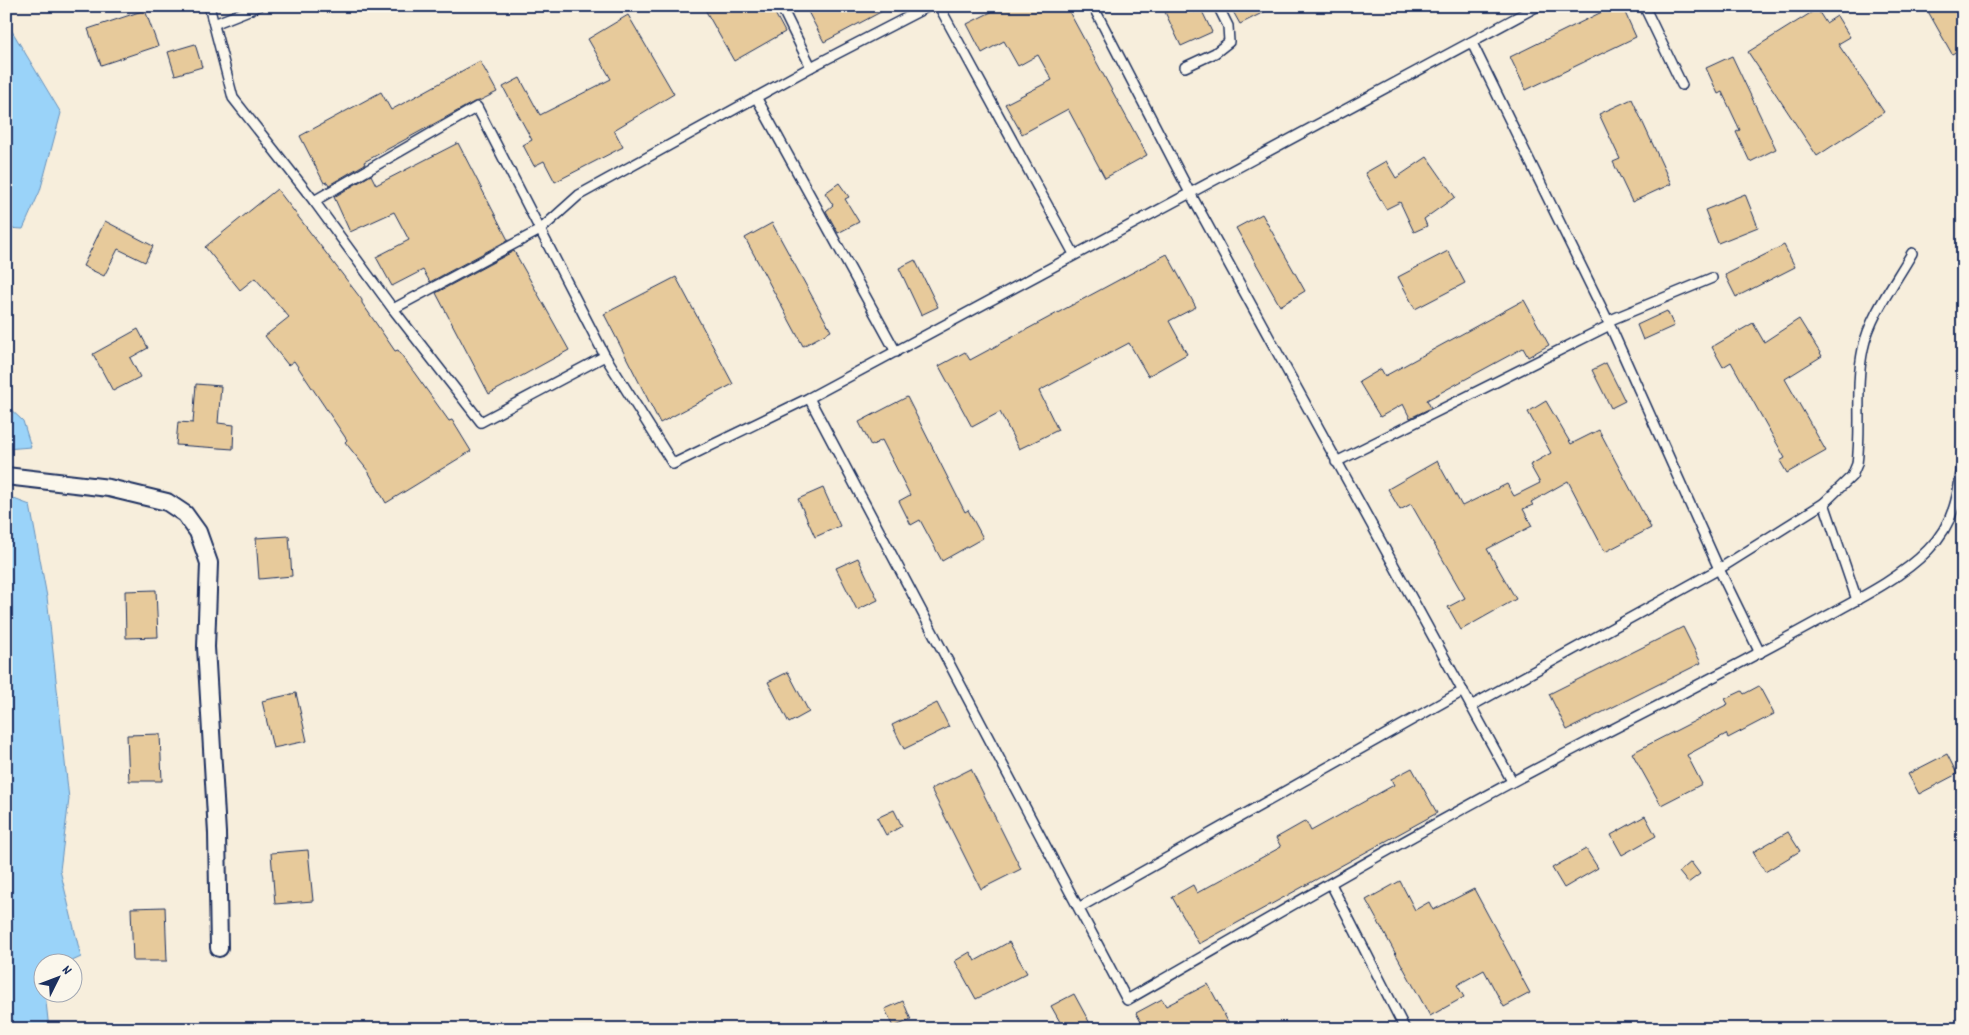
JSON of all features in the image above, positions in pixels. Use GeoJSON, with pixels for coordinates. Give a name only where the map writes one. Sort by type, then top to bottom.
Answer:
{"type":"FeatureCollection","features":[{"type":"Feature","properties":{"kind":"street"},"geometry":{"type":"LineString","coordinates":[[8,476],[109,488],[167,502],[185,514],[198,532],[209,563],[206,647],[217,833],[219,948]]}},
{"type":"Feature","properties":{"kind":"lane"},"geometry":{"type":"LineString","coordinates":[[209,6],[233,98],[314,201],[393,309],[481,422],[605,356]]}},
{"type":"Feature","properties":{"kind":"lane"},"geometry":{"type":"LineString","coordinates":[[214,24],[259,6]]}},
{"type":"Feature","properties":{"kind":"lane"},"geometry":{"type":"LineString","coordinates":[[781,6],[811,67]]}},
{"type":"Feature","properties":{"kind":"lane"},"geometry":{"type":"LineString","coordinates":[[939,6],[1074,254]]}},
{"type":"Feature","properties":{"kind":"lane"},"geometry":{"type":"LineString","coordinates":[[1093,6],[1190,193],[1512,781]]}},
{"type":"Feature","properties":{"kind":"lane"},"geometry":{"type":"LineString","coordinates":[[1186,67],[1215,53],[1229,42],[1228,26],[1218,6]]}},
{"type":"Feature","properties":{"kind":"lane"},"geometry":{"type":"LineString","coordinates":[[314,201],[477,107],[605,356],[673,464],[810,398],[1074,254],[1472,43],[1538,6]]}},
{"type":"Feature","properties":{"kind":"lane"},"geometry":{"type":"LineString","coordinates":[[1644,6],[1682,85]]}},
{"type":"Feature","properties":{"kind":"lane"},"geometry":{"type":"LineString","coordinates":[[393,309],[540,230],[579,195],[811,67],[928,7]]}},
{"type":"Feature","properties":{"kind":"lane"},"geometry":{"type":"LineString","coordinates":[[1472,43],[1609,323],[1719,569],[1760,653]]}},
{"type":"Feature","properties":{"kind":"lane"},"geometry":{"type":"LineString","coordinates":[[756,97],[896,352]]}},
{"type":"Feature","properties":{"kind":"lane"},"geometry":{"type":"LineString","coordinates":[[1471,706],[1719,569],[1824,504],[1852,476],[1857,464],[1863,348],[1873,322],[1912,253]]}},
{"type":"Feature","properties":{"kind":"lane"},"geometry":{"type":"LineString","coordinates":[[1336,462],[1609,323],[1712,278]]}},
{"type":"Feature","properties":{"kind":"lane"},"geometry":{"type":"LineString","coordinates":[[810,398],[1080,907],[1127,1000],[1512,781],[1760,653],[1857,600],[1922,556],[1942,534],[1956,506],[1963,457]]}},
{"type":"Feature","properties":{"kind":"lane"},"geometry":{"type":"LineString","coordinates":[[1824,504],[1857,600]]}},
{"type":"Feature","properties":{"kind":"lane"},"geometry":{"type":"LineString","coordinates":[[1080,907],[1463,691]]}},
{"type":"Feature","properties":{"kind":"lane"},"geometry":{"type":"LineString","coordinates":[[1331,884],[1405,1029]]}},
{"type":"Feature","properties":{"kind":"water"},"geometry":{"type":"Polygon","coordinates":[[[6,21],[61,113],[40,191],[23,229],[6,228],[6,21]]]}},
{"type":"Feature","properties":{"kind":"water"},"geometry":{"type":"Polygon","coordinates":[[[6,405],[23,421],[31,447],[6,449],[6,405]]]}},
{"type":"Feature","properties":{"kind":"water"},"geometry":{"type":"Polygon","coordinates":[[[6,496],[30,505],[47,597],[69,799],[60,870],[80,952],[32,952],[32,1002],[46,1002],[49,1029],[6,1029],[6,496]]]}},
{"type":"Feature","properties":{"kind":"building"},"geometry":{"type":"Polygon","coordinates":[[[703,6],[771,6],[785,32],[734,61],[703,6]]]}},
{"type":"Feature","properties":{"kind":"building"},"geometry":{"type":"Polygon","coordinates":[[[805,6],[892,6],[824,42],[805,6]]]}},
{"type":"Feature","properties":{"kind":"building"},"geometry":{"type":"Polygon","coordinates":[[[1003,6],[1066,6],[1147,155],[1105,178],[1068,109],[1022,134],[1005,104],[1052,80],[1038,55],[1018,66],[1004,41],[982,53],[967,24],[1003,6]]]}},
{"type":"Feature","properties":{"kind":"building"},"geometry":{"type":"Polygon","coordinates":[[[1178,6],[1192,6],[1194,12],[1201,9],[1212,32],[1181,46],[1165,12],[1178,6]]]}},
{"type":"Feature","properties":{"kind":"building"},"geometry":{"type":"Polygon","coordinates":[[[1230,6],[1276,6],[1240,24],[1230,6]]]}},
{"type":"Feature","properties":{"kind":"building"},"geometry":{"type":"Polygon","coordinates":[[[1614,6],[1622,6],[1636,37],[1526,90],[1510,57],[1614,6]]]}},
{"type":"Feature","properties":{"kind":"building"},"geometry":{"type":"Polygon","coordinates":[[[1925,6],[1963,6],[1963,48],[1952,54],[1925,6]]]}},
{"type":"Feature","properties":{"kind":"building"},"geometry":{"type":"Polygon","coordinates":[[[1817,9],[1826,23],[1837,16],[1850,37],[1838,44],[1884,112],[1817,156],[1748,52],[1817,9]]]}},
{"type":"Feature","properties":{"kind":"building"},"geometry":{"type":"Polygon","coordinates":[[[145,10],[158,46],[101,65],[88,29],[145,10]]]}},
{"type":"Feature","properties":{"kind":"building"},"geometry":{"type":"Polygon","coordinates":[[[628,15],[674,94],[614,130],[623,147],[555,182],[544,161],[534,166],[523,145],[532,140],[503,87],[520,78],[540,115],[611,79],[588,39],[628,15]]]}},
{"type":"Feature","properties":{"kind":"building"},"geometry":{"type":"Polygon","coordinates":[[[195,44],[202,67],[175,75],[168,52],[195,44]]]}},
{"type":"Feature","properties":{"kind":"building"},"geometry":{"type":"Polygon","coordinates":[[[1732,56],[1776,149],[1750,162],[1736,132],[1740,130],[1722,92],[1718,94],[1706,68],[1732,56]]]}},
{"type":"Feature","properties":{"kind":"building"},"geometry":{"type":"Polygon","coordinates":[[[480,61],[497,92],[474,102],[364,162],[365,164],[329,185],[327,182],[324,183],[300,136],[381,92],[391,110],[480,61]]]}},
{"type":"Feature","properties":{"kind":"building"},"geometry":{"type":"Polygon","coordinates":[[[1632,99],[1671,184],[1632,202],[1613,162],[1620,159],[1599,114],[1632,99]]]}},
{"type":"Feature","properties":{"kind":"building"},"geometry":{"type":"Polygon","coordinates":[[[458,143],[508,240],[430,282],[423,270],[392,286],[376,257],[409,240],[394,212],[350,232],[334,197],[371,175],[376,185],[458,143]]]}},
{"type":"Feature","properties":{"kind":"building"},"geometry":{"type":"Polygon","coordinates":[[[1427,157],[1455,197],[1424,219],[1427,226],[1414,232],[1400,202],[1386,209],[1365,173],[1386,161],[1396,178],[1427,157]]]}},
{"type":"Feature","properties":{"kind":"building"},"geometry":{"type":"Polygon","coordinates":[[[839,183],[849,197],[845,199],[859,222],[838,233],[826,211],[833,205],[825,193],[839,183]]]}},
{"type":"Feature","properties":{"kind":"building"},"geometry":{"type":"Polygon","coordinates":[[[277,189],[362,300],[362,303],[395,351],[398,350],[449,421],[452,420],[471,451],[386,503],[368,471],[345,442],[347,440],[294,361],[288,365],[265,336],[289,317],[255,278],[240,290],[205,247],[277,189]]]}},
{"type":"Feature","properties":{"kind":"building"},"geometry":{"type":"Polygon","coordinates":[[[1745,194],[1758,227],[1718,243],[1705,210],[1745,194]]]}},
{"type":"Feature","properties":{"kind":"building"},"geometry":{"type":"Polygon","coordinates":[[[1262,214],[1305,291],[1280,306],[1236,228],[1262,214]]]}},
{"type":"Feature","properties":{"kind":"building"},"geometry":{"type":"Polygon","coordinates":[[[105,221],[153,246],[145,262],[118,249],[104,276],[83,266],[105,221]]]}},
{"type":"Feature","properties":{"kind":"building"},"geometry":{"type":"Polygon","coordinates":[[[772,223],[831,331],[803,346],[745,238],[772,223]]]}},
{"type":"Feature","properties":{"kind":"building"},"geometry":{"type":"Polygon","coordinates":[[[1784,245],[1795,267],[1736,297],[1725,275],[1784,245]]]}},
{"type":"Feature","properties":{"kind":"building"},"geometry":{"type":"Polygon","coordinates":[[[514,251],[569,350],[489,394],[436,293],[514,251]]]}},
{"type":"Feature","properties":{"kind":"building"},"geometry":{"type":"Polygon","coordinates":[[[1448,251],[1465,283],[1415,309],[1398,277],[1448,251]]]}},
{"type":"Feature","properties":{"kind":"building"},"geometry":{"type":"Polygon","coordinates":[[[1167,254],[1196,307],[1169,321],[1187,354],[1148,376],[1129,343],[1039,391],[1058,430],[1019,449],[1000,412],[972,427],[939,366],[965,352],[970,360],[1167,254]]]}},
{"type":"Feature","properties":{"kind":"building"},"geometry":{"type":"Polygon","coordinates":[[[915,260],[938,307],[921,315],[899,268],[915,260]]]}},
{"type":"Feature","properties":{"kind":"building"},"geometry":{"type":"Polygon","coordinates":[[[676,277],[733,384],[660,423],[604,314],[676,277]]]}},
{"type":"Feature","properties":{"kind":"building"},"geometry":{"type":"Polygon","coordinates":[[[1524,300],[1549,345],[1528,357],[1523,348],[1427,400],[1431,408],[1410,418],[1403,404],[1380,417],[1359,382],[1381,369],[1385,376],[1524,300]]]}},
{"type":"Feature","properties":{"kind":"building"},"geometry":{"type":"Polygon","coordinates":[[[1667,311],[1674,326],[1643,340],[1637,325],[1667,311]]]}},
{"type":"Feature","properties":{"kind":"building"},"geometry":{"type":"Polygon","coordinates":[[[1799,319],[1822,356],[1785,379],[1826,451],[1787,473],[1780,461],[1785,458],[1731,362],[1723,367],[1712,347],[1753,323],[1764,342],[1799,319]]]}},
{"type":"Feature","properties":{"kind":"building"},"geometry":{"type":"Polygon","coordinates":[[[138,329],[148,348],[130,358],[140,377],[113,391],[93,354],[138,329]]]}},
{"type":"Feature","properties":{"kind":"building"},"geometry":{"type":"Polygon","coordinates":[[[1606,363],[1625,401],[1611,408],[1592,370],[1606,363]]]}},
{"type":"Feature","properties":{"kind":"building"},"geometry":{"type":"Polygon","coordinates":[[[196,384],[221,386],[218,423],[234,425],[233,449],[176,445],[178,422],[193,423],[196,384]]]}},
{"type":"Feature","properties":{"kind":"building"},"geometry":{"type":"Polygon","coordinates":[[[907,397],[965,512],[968,510],[983,538],[942,561],[920,520],[911,525],[899,501],[910,495],[882,440],[871,446],[859,422],[907,397]]]}},
{"type":"Feature","properties":{"kind":"building"},"geometry":{"type":"Polygon","coordinates":[[[1546,401],[1571,444],[1599,430],[1651,528],[1605,552],[1568,481],[1531,502],[1533,505],[1523,509],[1532,526],[1487,549],[1516,599],[1461,630],[1448,607],[1465,598],[1411,504],[1400,510],[1388,489],[1437,461],[1462,506],[1507,484],[1514,496],[1540,483],[1530,465],[1551,453],[1528,412],[1546,401]]]}},
{"type":"Feature","properties":{"kind":"building"},"geometry":{"type":"Polygon","coordinates":[[[823,488],[840,526],[815,537],[798,499],[823,488]]]}},
{"type":"Feature","properties":{"kind":"building"},"geometry":{"type":"Polygon","coordinates":[[[289,536],[292,576],[259,579],[256,538],[289,536]]]}},
{"type":"Feature","properties":{"kind":"building"},"geometry":{"type":"Polygon","coordinates":[[[858,558],[878,600],[857,610],[836,568],[858,558]]]}},
{"type":"Feature","properties":{"kind":"building"},"geometry":{"type":"Polygon","coordinates":[[[156,590],[158,637],[126,638],[125,591],[156,590]]]}},
{"type":"Feature","properties":{"kind":"building"},"geometry":{"type":"Polygon","coordinates":[[[1683,627],[1701,663],[1567,730],[1549,694],[1683,627]]]}},
{"type":"Feature","properties":{"kind":"building"},"geometry":{"type":"Polygon","coordinates":[[[788,672],[809,712],[789,723],[768,682],[788,672]]]}},
{"type":"Feature","properties":{"kind":"building"},"geometry":{"type":"Polygon","coordinates":[[[1759,686],[1774,714],[1728,738],[1726,734],[1687,755],[1702,784],[1661,805],[1632,753],[1728,704],[1725,699],[1742,691],[1744,694],[1759,686]]]}},
{"type":"Feature","properties":{"kind":"building"},"geometry":{"type":"Polygon","coordinates":[[[296,693],[307,741],[273,748],[262,701],[296,693]]]}},
{"type":"Feature","properties":{"kind":"building"},"geometry":{"type":"Polygon","coordinates":[[[937,703],[949,727],[904,749],[892,725],[937,703]]]}},
{"type":"Feature","properties":{"kind":"building"},"geometry":{"type":"Polygon","coordinates":[[[160,734],[162,781],[129,781],[127,735],[160,734]]]}},
{"type":"Feature","properties":{"kind":"building"},"geometry":{"type":"Polygon","coordinates":[[[1947,754],[1957,774],[1919,794],[1908,774],[1947,754]]]}},
{"type":"Feature","properties":{"kind":"building"},"geometry":{"type":"Polygon","coordinates":[[[1412,768],[1437,813],[1199,944],[1172,897],[1193,885],[1197,893],[1281,847],[1276,838],[1306,821],[1311,831],[1394,785],[1391,779],[1412,768]]]}},
{"type":"Feature","properties":{"kind":"building"},"geometry":{"type":"Polygon","coordinates":[[[971,769],[1021,869],[981,889],[931,789],[971,769]]]}},
{"type":"Feature","properties":{"kind":"building"},"geometry":{"type":"Polygon","coordinates":[[[894,810],[902,826],[886,835],[877,818],[894,810]]]}},
{"type":"Feature","properties":{"kind":"building"},"geometry":{"type":"Polygon","coordinates":[[[1645,816],[1656,836],[1622,855],[1611,835],[1645,816]]]}},
{"type":"Feature","properties":{"kind":"building"},"geometry":{"type":"Polygon","coordinates":[[[1788,832],[1800,851],[1765,872],[1753,852],[1788,832]]]}},
{"type":"Feature","properties":{"kind":"building"},"geometry":{"type":"Polygon","coordinates":[[[1586,849],[1598,868],[1564,888],[1552,868],[1586,849]]]}},
{"type":"Feature","properties":{"kind":"building"},"geometry":{"type":"Polygon","coordinates":[[[308,850],[313,901],[275,904],[271,853],[308,850]]]}},
{"type":"Feature","properties":{"kind":"building"},"geometry":{"type":"Polygon","coordinates":[[[1691,862],[1700,874],[1688,883],[1679,872],[1691,862]]]}},
{"type":"Feature","properties":{"kind":"building"},"geometry":{"type":"Polygon","coordinates":[[[1400,881],[1415,910],[1429,902],[1433,910],[1474,889],[1530,993],[1504,1007],[1484,970],[1457,985],[1464,997],[1430,1016],[1366,900],[1400,881]]]}},
{"type":"Feature","properties":{"kind":"building"},"geometry":{"type":"Polygon","coordinates":[[[165,907],[167,961],[133,961],[131,908],[165,907]]]}},
{"type":"Feature","properties":{"kind":"building"},"geometry":{"type":"Polygon","coordinates":[[[1009,942],[1027,973],[976,999],[955,961],[970,952],[975,961],[1009,942]]]}},
{"type":"Feature","properties":{"kind":"building"},"geometry":{"type":"Polygon","coordinates":[[[1208,984],[1232,1029],[1145,1029],[1136,1013],[1162,999],[1166,1006],[1208,984]]]}},
{"type":"Feature","properties":{"kind":"building"},"geometry":{"type":"Polygon","coordinates":[[[1074,994],[1093,1029],[1064,1029],[1051,1006],[1074,994]]]}},
{"type":"Feature","properties":{"kind":"building"},"geometry":{"type":"Polygon","coordinates":[[[903,1001],[911,1020],[893,1027],[885,1009],[903,1001]]]}}]}
